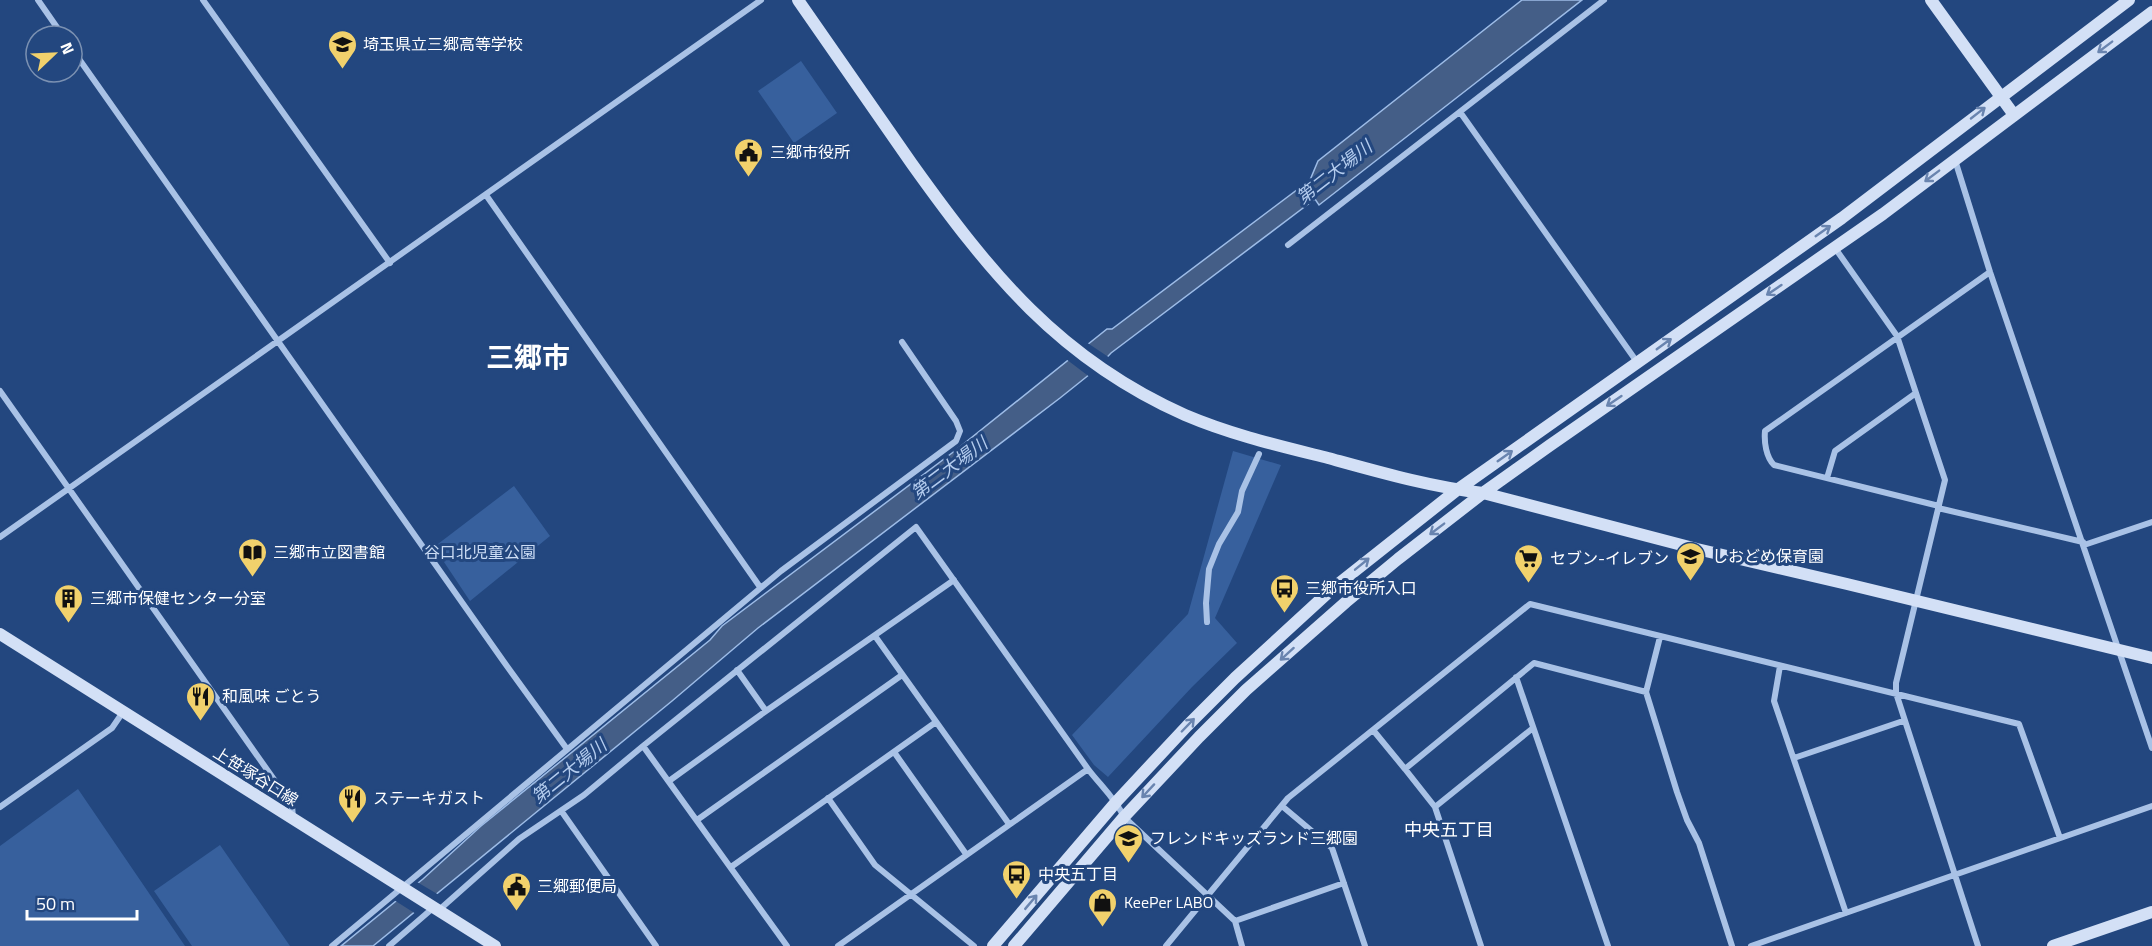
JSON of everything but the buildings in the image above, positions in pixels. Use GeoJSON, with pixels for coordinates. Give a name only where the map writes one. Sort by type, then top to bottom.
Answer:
{"type":"FeatureCollection","features":[{"type":"Feature","properties":{"kind":"street"},"geometry":{"type":"LineString","coordinates":[[38,0],[55,24]]}},
{"type":"Feature","properties":{"kind":"street"},"geometry":{"type":"LineString","coordinates":[[203,0],[390,263]]}},
{"type":"Feature","properties":{"kind":"street"},"geometry":{"type":"LineString","coordinates":[[0,537],[761,0]]}},
{"type":"Feature","properties":{"kind":"street"},"geometry":{"type":"LineString","coordinates":[[798,0],[963,233],[1013,293],[1055,333],[1115,377],[1184,414],[1266,443],[1457,490],[1483,493],[1697,549],[2152,658]]}},
{"type":"Feature","properties":{"kind":"street"},"geometry":{"type":"LineString","coordinates":[[1288,245],[1604,0]]}},
{"type":"Feature","properties":{"kind":"street"},"geometry":{"type":"LineString","coordinates":[[1931,0],[2014,115]]}},
{"type":"Feature","properties":{"kind":"street"},"geometry":{"type":"LineString","coordinates":[[993,946],[1117,801],[1235,678],[1386,544],[1457,490],[1842,218],[2129,0]]}},
{"type":"Feature","properties":{"kind":"street"},"geometry":{"type":"LineString","coordinates":[[1014,946],[1124,817],[1246,690],[1355,594],[1483,493],[1835,248],[2152,13]]}},
{"type":"Feature","properties":{"kind":"street"},"geometry":{"type":"LineString","coordinates":[[84,66],[567,749]]}},
{"type":"Feature","properties":{"kind":"street"},"geometry":{"type":"LineString","coordinates":[[1460,112],[1638,363]]}},
{"type":"Feature","properties":{"kind":"street"},"geometry":{"type":"LineString","coordinates":[[1954,159],[1990,272],[2152,748]]}},
{"type":"Feature","properties":{"kind":"street"},"geometry":{"type":"LineString","coordinates":[[486,195],[760,587]]}},
{"type":"Feature","properties":{"kind":"street"},"geometry":{"type":"LineString","coordinates":[[1835,248],[1897,336],[1946,480],[1896,683],[1896,693],[1903,721],[1978,946]]}},
{"type":"Feature","properties":{"kind":"street"},"geometry":{"type":"LineString","coordinates":[[1990,272],[1765,431],[1764,439],[1769,461],[1774,465],[2083,544],[2152,522]]}},
{"type":"Feature","properties":{"kind":"street"},"geometry":{"type":"LineString","coordinates":[[332,946],[760,587],[852,516],[956,441],[960,431],[957,421],[902,342]]}},
{"type":"Feature","properties":{"kind":"street"},"geometry":{"type":"LineString","coordinates":[[0,391],[292,805],[293,818]]}},
{"type":"Feature","properties":{"kind":"street"},"geometry":{"type":"LineString","coordinates":[[1827,478],[1835,451],[1917,393]]}},
{"type":"Feature","properties":{"kind":"street"},"geometry":{"type":"LineString","coordinates":[[1208,622],[1206,603],[1209,569],[1219,544],[1238,512],[1242,491],[1259,454]]}},
{"type":"Feature","properties":{"kind":"street"},"geometry":{"type":"LineString","coordinates":[[389,946],[519,839],[562,812],[916,526],[1088,769],[1117,801],[1124,817],[1235,921],[1242,946]]}},
{"type":"Feature","properties":{"kind":"street"},"geometry":{"type":"LineString","coordinates":[[669,781],[954,580]]}},
{"type":"Feature","properties":{"kind":"street"},"geometry":{"type":"LineString","coordinates":[[1166,946],[1288,798],[1527,605],[2019,724],[2060,838]]}},
{"type":"Feature","properties":{"kind":"street","name":"上笹塚谷口線"},"geometry":{"type":"LineString","coordinates":[[0,634],[495,946]]}},
{"type":"Feature","properties":{"kind":"street"},"geometry":{"type":"LineString","coordinates":[[875,636],[1009,824]]}},
{"type":"Feature","properties":{"kind":"street"},"geometry":{"type":"LineString","coordinates":[[1660,637],[1646,692],[1658,736],[1687,820],[1699,843],[1732,946]]}},
{"type":"Feature","properties":{"kind":"street"},"geometry":{"type":"LineString","coordinates":[[1405,769],[1534,663],[1646,692]]}},
{"type":"Feature","properties":{"kind":"street"},"geometry":{"type":"LineString","coordinates":[[1780,666],[1774,701],[1846,913]]}},
{"type":"Feature","properties":{"kind":"street"},"geometry":{"type":"LineString","coordinates":[[737,670],[766,711]]}},
{"type":"Feature","properties":{"kind":"street"},"geometry":{"type":"LineString","coordinates":[[697,820],[902,675]]}},
{"type":"Feature","properties":{"kind":"street"},"geometry":{"type":"LineString","coordinates":[[1516,677],[1608,946]]}},
{"type":"Feature","properties":{"kind":"street"},"geometry":{"type":"LineString","coordinates":[[0,807],[112,728],[123,712]]}},
{"type":"Feature","properties":{"kind":"street"},"geometry":{"type":"LineString","coordinates":[[1794,758],[1903,721]]}},
{"type":"Feature","properties":{"kind":"street"},"geometry":{"type":"LineString","coordinates":[[731,867],[936,722]]}},
{"type":"Feature","properties":{"kind":"street"},"geometry":{"type":"LineString","coordinates":[[1435,807],[1533,728]]}},
{"type":"Feature","properties":{"kind":"street"},"geometry":{"type":"LineString","coordinates":[[1373,730],[1435,807],[1481,946]]}},
{"type":"Feature","properties":{"kind":"street"},"geometry":{"type":"LineString","coordinates":[[643,746],[787,946]]}},
{"type":"Feature","properties":{"kind":"street"},"geometry":{"type":"LineString","coordinates":[[894,752],[966,854]]}},
{"type":"Feature","properties":{"kind":"street"},"geometry":{"type":"LineString","coordinates":[[838,946],[1088,769]]}},
{"type":"Feature","properties":{"kind":"street"},"geometry":{"type":"LineString","coordinates":[[828,798],[875,865],[974,946]]}},
{"type":"Feature","properties":{"kind":"street"},"geometry":{"type":"LineString","coordinates":[[1282,806],[1332,848],[1365,946]]}},
{"type":"Feature","properties":{"kind":"street"},"geometry":{"type":"LineString","coordinates":[[1751,946],[2152,806]]}},
{"type":"Feature","properties":{"kind":"street"},"geometry":{"type":"LineString","coordinates":[[562,812],[656,946]]}},
{"type":"Feature","properties":{"kind":"street"},"geometry":{"type":"LineString","coordinates":[[1235,921],[1344,883]]}},
{"type":"Feature","properties":{"kind":"street"},"geometry":{"type":"LineString","coordinates":[[2053,946],[2077,942],[2152,912]]}},
{"type":"Feature","properties":{"kind":"green space"},"geometry":{"type":"Polygon","coordinates":[[[801,61],[837,113],[794,143],[758,91],[801,61]]]}},
{"type":"Feature","properties":{"kind":"green space"},"geometry":{"type":"Polygon","coordinates":[[[1233,451],[1281,465],[1215,618],[1237,643],[1192,687],[1108,777],[1094,765],[1072,735],[1188,614],[1233,451]]]}},
{"type":"Feature","properties":{"kind":"green space","name":"谷口北児童公園"},"geometry":{"type":"Polygon","coordinates":[[[514,486],[550,536],[470,601],[434,547],[514,486]]]}},
{"type":"Feature","properties":{"kind":"green space"},"geometry":{"type":"Polygon","coordinates":[[[78,789],[185,946],[0,946],[0,846],[78,789]]]}},
{"type":"Feature","properties":{"kind":"green space"},"geometry":{"type":"Polygon","coordinates":[[[220,845],[290,946],[192,946],[154,891],[220,845]]]}},
{"type":"Feature","properties":{"kind":"water","name":"第二大場川"},"geometry":{"type":"Polygon","coordinates":[[[1522,0],[1582,0],[1319,205],[1315,199],[1111,353],[1095,370],[1060,398],[758,628],[373,946],[341,946],[423,879],[481,826],[710,640],[722,626],[956,450],[1107,329],[1112,329],[1310,180],[1318,161],[1522,0]]]}},
{"type":"Feature","properties":{"kind":"pier"},"geometry":{"type":"Polygon","coordinates":[[[1086,342],[1110,358],[1091,378],[1066,359],[1086,342]]]}},
{"type":"Feature","properties":{"kind":"pier"},"geometry":{"type":"Polygon","coordinates":[[[417,882],[439,895],[416,914],[394,900],[417,882]]]}},
{"type":"Feature","properties":{"kind":"place","name":"埼玉県立三郷高等学校"},"geometry":{"type":"Point","coordinates":[342,70]}},
{"type":"Feature","properties":{"kind":"place","name":"三郷市役所"},"geometry":{"type":"Point","coordinates":[749,178]}},
{"type":"Feature","properties":{"kind":"place","name":"三郷市立図書館"},"geometry":{"type":"Point","coordinates":[252,578]}},
{"type":"Feature","properties":{"kind":"place","name":"しおどめ保育園"},"geometry":{"type":"Point","coordinates":[1691,582]}},
{"type":"Feature","properties":{"kind":"place","name":"セブン-イレブン"},"geometry":{"type":"Point","coordinates":[1529,584]}},
{"type":"Feature","properties":{"kind":"place","name":"三郷市役所入口"},"geometry":{"type":"Point","coordinates":[1284,614]}},
{"type":"Feature","properties":{"kind":"place","name":"三郷市保健センター分室"},"geometry":{"type":"Point","coordinates":[69,624]}},
{"type":"Feature","properties":{"kind":"place","name":"和風味 ごとう"},"geometry":{"type":"Point","coordinates":[201,722]}},
{"type":"Feature","properties":{"kind":"place","name":"ステーキガスト"},"geometry":{"type":"Point","coordinates":[352,824]}},
{"type":"Feature","properties":{"kind":"place","name":"フレンドキッズランド三郷園"},"geometry":{"type":"Point","coordinates":[1129,864]}},
{"type":"Feature","properties":{"kind":"place","name":"中央五丁目"},"geometry":{"type":"Point","coordinates":[1017,900]}},
{"type":"Feature","properties":{"kind":"place","name":"三郷郵便局"},"geometry":{"type":"Point","coordinates":[516,912]}},
{"type":"Feature","properties":{"kind":"place","name":"KeePer LABO"},"geometry":{"type":"Point","coordinates":[1103,928]}},
{"type":"Feature","properties":{"kind":"district","name":"三郷市"},"geometry":{"type":"Point","coordinates":[528,356]}},
{"type":"Feature","properties":{"kind":"district","name":"中央五丁目"},"geometry":{"type":"Point","coordinates":[1449,829]}}]}
